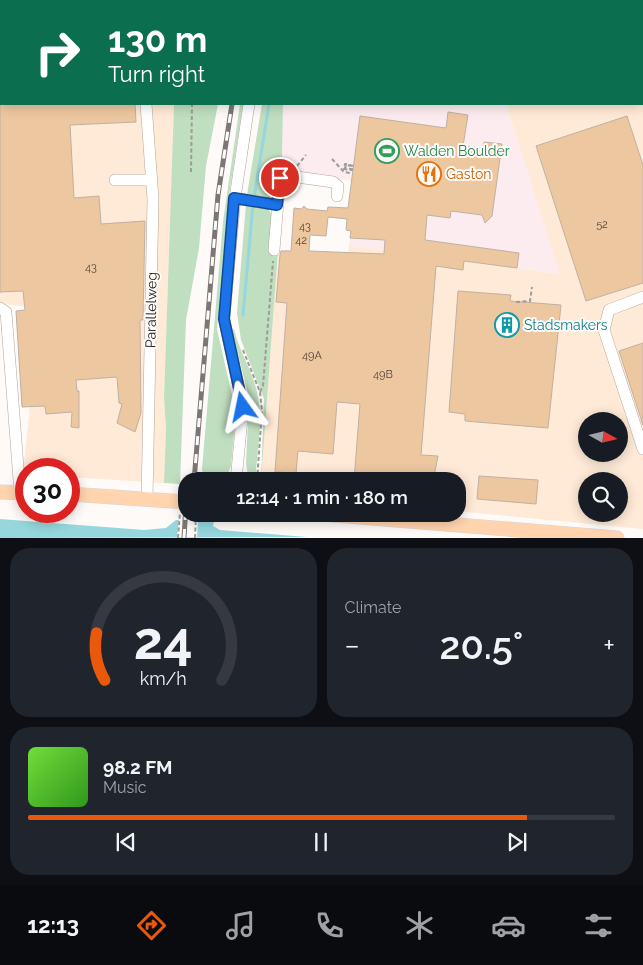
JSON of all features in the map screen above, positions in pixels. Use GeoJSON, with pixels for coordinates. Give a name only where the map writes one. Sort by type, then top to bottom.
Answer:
{"type":"FeatureCollection","features":[{"type":"Feature","properties":{"kind":"main road"},"geometry":{"type":"LineString","coordinates":[[0,492],[15,493]]}},
{"type":"Feature","properties":{"kind":"main road"},"geometry":{"type":"LineString","coordinates":[[80,495],[178,502]]}},
{"type":"Feature","properties":{"kind":"main road"},"geometry":{"type":"LineString","coordinates":[[420,522],[617,538]]}},
{"type":"Feature","properties":{"kind":"street","name":"Parallelweg"},"geometry":{"type":"LineString","coordinates":[[146,105],[153,199],[147,500]]}},
{"type":"Feature","properties":{"kind":"street"},"geometry":{"type":"LineString","coordinates":[[237,472],[243,407],[224,319],[234,198],[249,105]]}},
{"type":"Feature","properties":{"kind":"street"},"geometry":{"type":"LineString","coordinates":[[274,250],[280,178],[290,176],[332,182],[338,186],[337,196]]}},
{"type":"Feature","properties":{"kind":"street"},"geometry":{"type":"LineString","coordinates":[[115,180],[151,180]]}},
{"type":"Feature","properties":{"kind":"street"},"geometry":{"type":"LineString","coordinates":[[234,198],[277,205]]}},
{"type":"Feature","properties":{"kind":"street"},"geometry":{"type":"LineString","coordinates":[[643,297],[609,310],[604,330],[643,449]]}},
{"type":"Feature","properties":{"kind":"street"},"geometry":{"type":"LineString","coordinates":[[0,308],[6,312],[20,458]]}},
{"type":"Feature","properties":{"kind":"path"},"geometry":{"type":"LineString","coordinates":[[191,172],[192,105]]}},
{"type":"Feature","properties":{"kind":"path"},"geometry":{"type":"LineString","coordinates":[[332,159],[344,172],[350,173],[351,169],[346,168],[346,166],[352,166],[352,170],[344,169],[345,164],[354,166]]}},
{"type":"Feature","properties":{"kind":"path"},"geometry":{"type":"LineString","coordinates":[[260,392],[263,386],[274,250]]}},
{"type":"Feature","properties":{"kind":"path"},"geometry":{"type":"LineString","coordinates":[[516,302],[530,301],[532,287]]}},
{"type":"Feature","properties":{"kind":"path"},"geometry":{"type":"LineString","coordinates":[[241,346],[260,392],[262,412],[258,472]]}},
{"type":"Feature","properties":{"kind":"path"},"geometry":{"type":"LineString","coordinates":[[178,538],[180,522]]}},
{"type":"Feature","properties":{"kind":"path"},"geometry":{"type":"LineString","coordinates":[[194,538],[196,522]]}},
{"type":"Feature","properties":{"kind":"shaded area"},"geometry":{"type":"Polygon","coordinates":[[[0,105],[174,105],[164,398],[166,428],[164,483],[80,478],[80,458],[25,458],[40,309],[0,303],[0,105]]]}},
{"type":"Feature","properties":{"kind":"shaded area"},"geometry":{"type":"Polygon","coordinates":[[[283,105],[512,105],[507,108],[561,274],[349,246],[351,231],[346,230],[352,181],[277,170],[282,157],[283,105]]]}},
{"type":"Feature","properties":{"kind":"shaded area"},"geometry":{"type":"Polygon","coordinates":[[[511,105],[643,105],[643,529],[466,512],[466,472],[262,472],[278,250],[348,253],[349,246],[560,274],[507,107],[511,105]]]}},
{"type":"Feature","properties":{"kind":"green space"},"geometry":{"type":"Polygon","coordinates":[[[174,105],[218,105],[206,166],[199,248],[186,320],[180,472],[178,472],[178,484],[164,483],[166,428],[164,398],[174,105]]]}},
{"type":"Feature","properties":{"kind":"green space"},"geometry":{"type":"Polygon","coordinates":[[[240,105],[243,105],[229,195],[217,329],[236,413],[231,466],[229,472],[202,472],[223,222],[240,105]]]}},
{"type":"Feature","properties":{"kind":"green space"},"geometry":{"type":"Polygon","coordinates":[[[262,105],[283,105],[282,157],[277,170],[275,191],[267,200],[247,195],[262,105]]]}},
{"type":"Feature","properties":{"kind":"green space"},"geometry":{"type":"Polygon","coordinates":[[[246,204],[266,206],[273,216],[278,250],[262,472],[264,399],[241,340],[237,313],[246,204]]]}},
{"type":"Feature","properties":{"kind":"green space"},"geometry":{"type":"Polygon","coordinates":[[[234,329],[255,384],[259,402],[260,425],[256,472],[247,472],[246,464],[249,398],[232,330],[234,329]]]}},
{"type":"Feature","properties":{"kind":"water"},"geometry":{"type":"Polygon","coordinates":[[[0,519],[15,520],[15,523],[52,523],[144,530],[166,528],[176,520],[178,522],[214,522],[213,526],[220,530],[307,537],[0,538],[0,519]]]}},
{"type":"Feature","properties":{"kind":"pier"},"geometry":{"type":"Polygon","coordinates":[[[179,522],[198,522],[197,537],[177,537],[179,522]]]}},
{"type":"Feature","properties":{"kind":"building"},"geometry":{"type":"Polygon","coordinates":[[[0,105],[135,105],[136,122],[70,125],[74,198],[99,196],[101,224],[145,221],[143,320],[140,320],[141,413],[135,432],[117,423],[122,404],[119,403],[117,377],[76,380],[77,391],[79,391],[79,428],[71,427],[72,412],[46,414],[45,406],[22,407],[16,311],[25,310],[23,291],[0,292],[0,105]]]}},
{"type":"Feature","properties":{"kind":"building"},"geometry":{"type":"Polygon","coordinates":[[[448,112],[468,115],[463,146],[483,148],[484,142],[502,144],[492,216],[485,223],[482,215],[451,211],[450,218],[427,215],[425,240],[519,253],[517,268],[464,261],[463,270],[436,266],[421,455],[438,456],[435,472],[355,472],[360,404],[337,402],[333,454],[298,451],[296,472],[275,472],[287,303],[276,302],[280,255],[281,251],[291,251],[294,208],[301,209],[304,206],[307,209],[327,211],[328,207],[348,208],[360,116],[446,128],[448,112]],[[328,217],[326,236],[310,235],[309,251],[384,254],[385,240],[350,238],[351,231],[346,230],[347,219],[328,217]]]}},
{"type":"Feature","properties":{"kind":"building"},"geometry":{"type":"Polygon","coordinates":[[[627,116],[643,165],[643,283],[586,301],[536,146],[627,116]]]}},
{"type":"Feature","properties":{"kind":"building"},"geometry":{"type":"Polygon","coordinates":[[[458,291],[511,295],[510,301],[561,305],[548,428],[465,421],[465,414],[449,412],[458,291]]]}},
{"type":"Feature","properties":{"kind":"building"},"geometry":{"type":"Polygon","coordinates":[[[643,343],[643,425],[619,351],[643,343]]]}},
{"type":"Feature","properties":{"kind":"building"},"geometry":{"type":"Polygon","coordinates":[[[479,476],[538,480],[536,504],[477,499],[479,476]]]}},
{"type":"Feature","properties":{"kind":"waterway"},"geometry":{"type":"LineString","coordinates":[[243,315],[253,204],[269,105]]}},
{"type":"Feature","properties":{"kind":"railway"},"geometry":{"type":"LineString","coordinates":[[195,472],[218,195],[232,105]]}},
{"type":"Feature","properties":{"kind":"railway"},"geometry":{"type":"LineString","coordinates":[[184,538],[185,522]]}},
{"type":"Feature","properties":{"kind":"place","name":"Walden Boulder"},"geometry":{"type":"Point","coordinates":[387,151]}},
{"type":"Feature","properties":{"kind":"place","name":"Gaston"},"geometry":{"type":"Point","coordinates":[429,174]}},
{"type":"Feature","properties":{"kind":"place","name":"Stadsmakers"},"geometry":{"type":"Point","coordinates":[507,325]}},
{"type":"Feature","properties":{"kind":"route"},"geometry":{"type":"LineString","coordinates":[[243,407],[225,333],[224,319],[234,198],[277,205],[280,178]]}}]}
